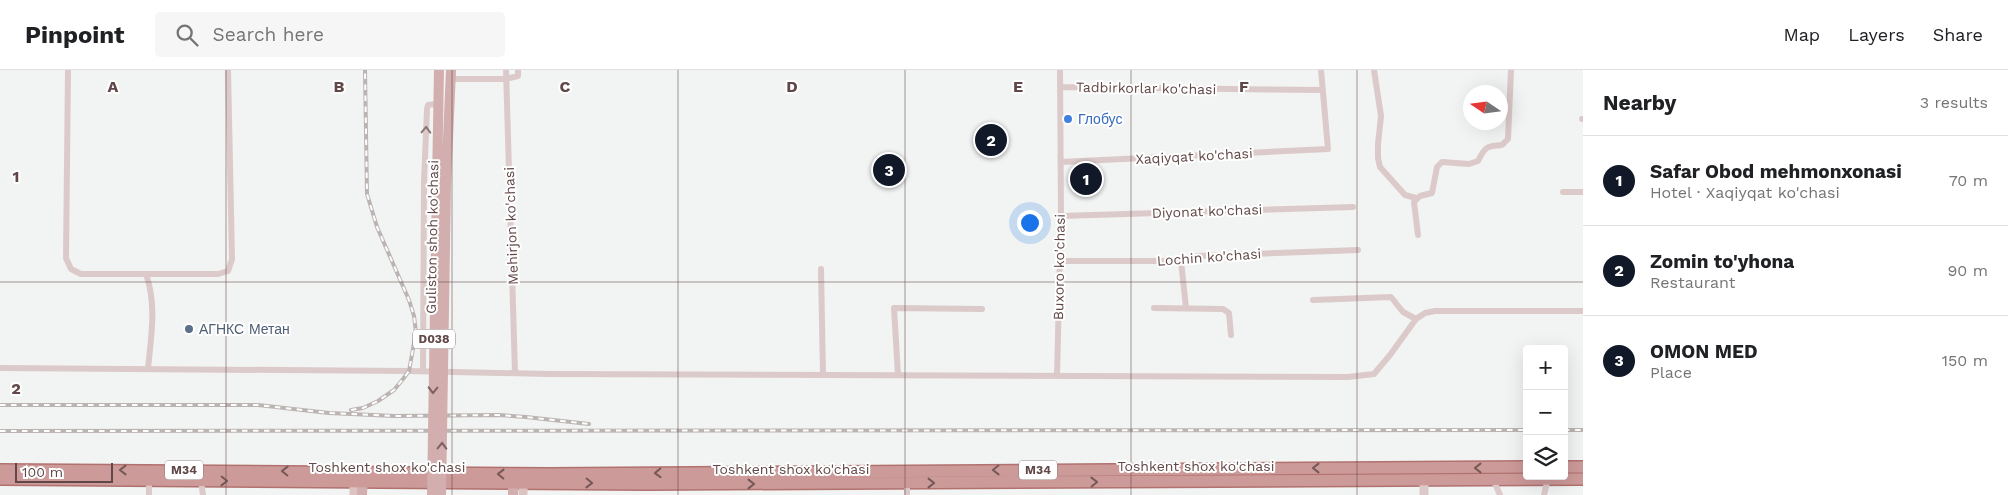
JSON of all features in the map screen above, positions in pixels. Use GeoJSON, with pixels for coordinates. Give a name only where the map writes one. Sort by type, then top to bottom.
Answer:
{"type":"FeatureCollection","features":[{"type":"Feature","properties":{"kind":"highway"},"geometry":{"type":"LineString","coordinates":[[1568,467],[1583,467]]}},
{"type":"Feature","properties":{"kind":"highway","name":"Toshkent shox ko'chasi"},"geometry":{"type":"LineString","coordinates":[[0,470],[358,477],[518,489],[680,478],[1523,468]]}},
{"type":"Feature","properties":{"kind":"highway","name":"Toshkent shox ko'chasi"},"geometry":{"type":"LineString","coordinates":[[0,479],[149,480],[185,475],[201,480],[540,474],[680,478],[907,489],[1523,478]]}},
{"type":"Feature","properties":{"kind":"highway","name":"Toshkent shox ko'chasi"},"geometry":{"type":"LineString","coordinates":[[1568,478],[1583,478]]}},
{"type":"Feature","properties":{"kind":"main road","name":"Guliston shoh ko'chasi"},"geometry":{"type":"LineString","coordinates":[[439,70],[441,495]]}},
{"type":"Feature","properties":{"kind":"main road","name":"Guliston shoh ko'chasi"},"geometry":{"type":"LineString","coordinates":[[432,495],[441,184],[451,75]]}},
{"type":"Feature","properties":{"kind":"main road"},"geometry":{"type":"LineString","coordinates":[[354,495],[358,477]]}},
{"type":"Feature","properties":{"kind":"main road"},"geometry":{"type":"LineString","coordinates":[[358,477],[362,495]]}},
{"type":"Feature","properties":{"kind":"street"},"geometry":{"type":"LineString","coordinates":[[68,70],[66,258],[71,269],[81,274],[218,274],[228,271],[232,259],[228,70]]}},
{"type":"Feature","properties":{"kind":"street","name":"Mehirjon ko'chasi"},"geometry":{"type":"LineString","coordinates":[[506,70],[515,372]]}},
{"type":"Feature","properties":{"kind":"street"},"geometry":{"type":"LineString","coordinates":[[451,75],[506,79],[518,76],[518,70]]}},
{"type":"Feature","properties":{"kind":"street","name":"Buxoro ko'chasi"},"geometry":{"type":"LineString","coordinates":[[1057,375],[1060,70]]}},
{"type":"Feature","properties":{"kind":"street"},"geometry":{"type":"LineString","coordinates":[[1321,70],[1322,90]]}},
{"type":"Feature","properties":{"kind":"street"},"geometry":{"type":"LineString","coordinates":[[1374,70],[1381,116],[1378,144],[1380,167],[1406,195],[1416,198],[1432,193],[1438,167],[1442,162],[1469,164],[1478,162],[1484,149],[1490,145],[1506,144],[1508,139],[1511,70]]}},
{"type":"Feature","properties":{"kind":"street","name":"Tadbirkorlar ko'chasi"},"geometry":{"type":"LineString","coordinates":[[1060,87],[1322,90]]}},
{"type":"Feature","properties":{"kind":"street","name":"Xaqiyqat ko'chasi"},"geometry":{"type":"LineString","coordinates":[[1060,162],[1328,149],[1322,90]]}},
{"type":"Feature","properties":{"kind":"street"},"geometry":{"type":"LineString","coordinates":[[423,372],[426,123],[428,105],[436,104],[439,109]]}},
{"type":"Feature","properties":{"kind":"street"},"geometry":{"type":"LineString","coordinates":[[1563,192],[1583,192]]}},
{"type":"Feature","properties":{"kind":"street"},"geometry":{"type":"LineString","coordinates":[[1416,198],[1414,202],[1418,235]]}},
{"type":"Feature","properties":{"kind":"street","name":"Diyonat ko'chasi"},"geometry":{"type":"LineString","coordinates":[[1060,216],[1353,207]]}},
{"type":"Feature","properties":{"kind":"street","name":"Lochin ko'chasi"},"geometry":{"type":"LineString","coordinates":[[1059,261],[1182,261],[1197,256],[1358,250]]}},
{"type":"Feature","properties":{"kind":"street"},"geometry":{"type":"LineString","coordinates":[[1182,261],[1186,308]]}},
{"type":"Feature","properties":{"kind":"street"},"geometry":{"type":"LineString","coordinates":[[821,269],[823,374]]}},
{"type":"Feature","properties":{"kind":"street"},"geometry":{"type":"LineString","coordinates":[[146,274],[152,290],[153,309],[148,369]]}},
{"type":"Feature","properties":{"kind":"street"},"geometry":{"type":"LineString","coordinates":[[1313,300],[1391,297],[1403,312],[1416,319]]}},
{"type":"Feature","properties":{"kind":"street"},"geometry":{"type":"LineString","coordinates":[[898,375],[894,308],[982,310]]}},
{"type":"Feature","properties":{"kind":"street"},"geometry":{"type":"LineString","coordinates":[[1154,308],[1223,309],[1229,313],[1231,334]]}},
{"type":"Feature","properties":{"kind":"street"},"geometry":{"type":"LineString","coordinates":[[0,368],[493,374],[515,372],[549,374],[1348,377],[1374,374],[1390,356],[1416,319],[1435,311],[1583,311]]}},
{"type":"Feature","properties":{"kind":"street"},"geometry":{"type":"LineString","coordinates":[[1493,479],[1500,495]]}},
{"type":"Feature","properties":{"kind":"street"},"geometry":{"type":"LineString","coordinates":[[149,480],[149,495]]}},
{"type":"Feature","properties":{"kind":"street"},"geometry":{"type":"LineString","coordinates":[[201,480],[202,495]]}},
{"type":"Feature","properties":{"kind":"street"},"geometry":{"type":"LineString","coordinates":[[1424,480],[1424,495]]}},
{"type":"Feature","properties":{"kind":"street"},"geometry":{"type":"LineString","coordinates":[[1544,495],[1548,480]]}},
{"type":"Feature","properties":{"kind":"railway"},"geometry":{"type":"LineString","coordinates":[[351,410],[363,408],[394,390],[409,371],[416,332],[409,300],[377,227],[367,194],[365,70]]}},
{"type":"Feature","properties":{"kind":"railway"},"geometry":{"type":"LineString","coordinates":[[0,405],[258,405],[329,413],[394,416],[498,415],[589,424]]}},
{"type":"Feature","properties":{"kind":"railway"},"geometry":{"type":"LineString","coordinates":[[0,431],[1523,430]]}},
{"type":"Feature","properties":{"kind":"railway"},"geometry":{"type":"LineString","coordinates":[[1568,430],[1583,430]]}},
{"type":"Feature","properties":{"kind":"place","name":"Глобус"},"geometry":{"type":"Point","coordinates":[1068,119]}},
{"type":"Feature","properties":{"kind":"place","name":"Zomin to'yhona"},"geometry":{"type":"Point","coordinates":[991,140]}},
{"type":"Feature","properties":{"kind":"place","name":"OMON MED"},"geometry":{"type":"Point","coordinates":[889,170]}},
{"type":"Feature","properties":{"kind":"place","name":"Safar Obod mehmonxonasi"},"geometry":{"type":"Point","coordinates":[1086,179]}},
{"type":"Feature","properties":{"kind":"place","name":"АГНКС Метан"},"geometry":{"type":"Point","coordinates":[189,329]}}]}
